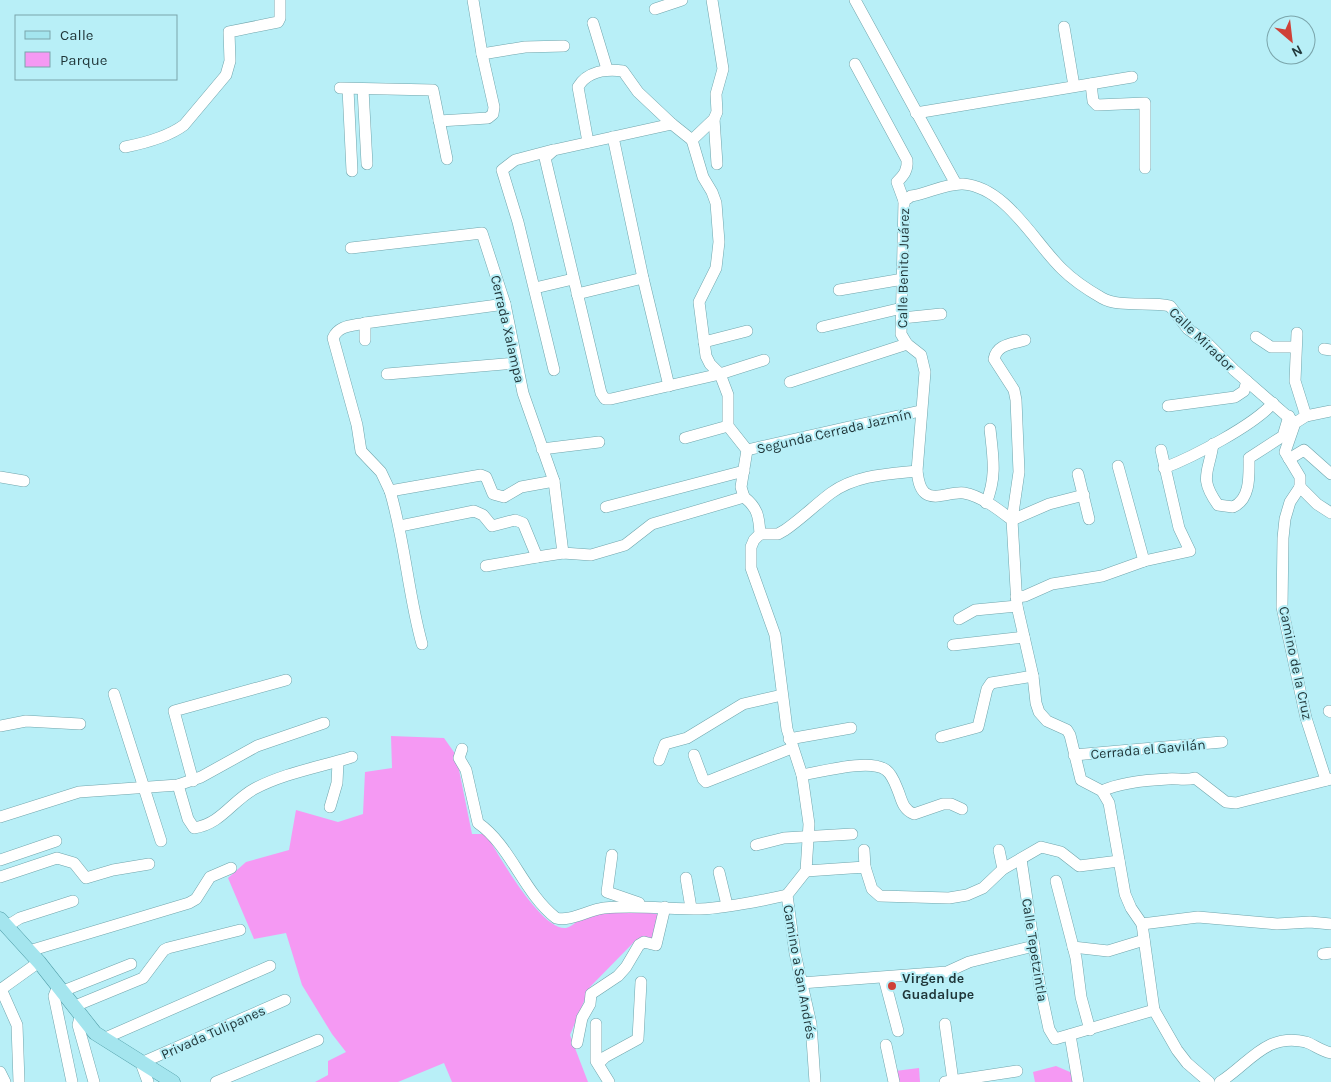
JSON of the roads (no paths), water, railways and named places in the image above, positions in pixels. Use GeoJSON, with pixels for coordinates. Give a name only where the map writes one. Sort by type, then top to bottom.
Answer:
{"type":"FeatureCollection","features":[{"type":"Feature","properties":{"kind":"main road"},"geometry":{"type":"LineString","coordinates":[[3,922],[39,962],[102,1039],[173,1082]]}},
{"type":"Feature","properties":{"kind":"street"},"geometry":{"type":"LineString","coordinates":[[125,147],[154,140],[176,131],[184,125],[226,75],[230,61],[229,32],[278,22],[280,18],[280,0]]}},
{"type":"Feature","properties":{"kind":"street"},"geometry":{"type":"LineString","coordinates":[[439,121],[488,118],[493,114],[494,107],[482,54],[473,0]]}},
{"type":"Feature","properties":{"kind":"street"},"geometry":{"type":"LineString","coordinates":[[655,8],[682,0]]}},
{"type":"Feature","properties":{"kind":"street"},"geometry":{"type":"LineString","coordinates":[[692,140],[714,118],[717,112],[716,94],[723,69],[712,0]]}},
{"type":"Feature","properties":{"kind":"street"},"geometry":{"type":"LineString","coordinates":[[855,0],[956,184]]}},
{"type":"Feature","properties":{"kind":"street"},"geometry":{"type":"LineString","coordinates":[[593,23],[607,69]]}},
{"type":"Feature","properties":{"kind":"street"},"geometry":{"type":"LineString","coordinates":[[1064,27],[1074,86]]}},
{"type":"Feature","properties":{"kind":"street"},"geometry":{"type":"LineString","coordinates":[[482,54],[525,47],[564,46]]}},
{"type":"Feature","properties":{"kind":"street"},"geometry":{"type":"LineString","coordinates":[[855,64],[907,160],[908,166],[905,173],[897,182],[904,201]]}},
{"type":"Feature","properties":{"kind":"street"},"geometry":{"type":"LineString","coordinates":[[588,142],[578,87],[584,78],[607,69],[624,71],[638,92],[692,140],[703,177],[716,203],[718,242],[716,268],[699,302],[707,360],[720,374],[728,395],[728,426],[747,450],[741,486],[744,497],[755,506],[758,512],[760,534]]}},
{"type":"Feature","properties":{"kind":"street"},"geometry":{"type":"LineString","coordinates":[[916,113],[1132,77]]}},
{"type":"Feature","properties":{"kind":"street"},"geometry":{"type":"LineString","coordinates":[[1091,84],[1093,101],[1097,105],[1145,103],[1145,168]]}},
{"type":"Feature","properties":{"kind":"street"},"geometry":{"type":"LineString","coordinates":[[352,170],[344,89],[430,88],[435,93],[447,159]]}},
{"type":"Feature","properties":{"kind":"street"},"geometry":{"type":"LineString","coordinates":[[363,89],[367,164]]}},
{"type":"Feature","properties":{"kind":"street"},"geometry":{"type":"LineString","coordinates":[[714,118],[717,164]]}},
{"type":"Feature","properties":{"kind":"street"},"geometry":{"type":"LineString","coordinates":[[554,370],[535,288],[502,170],[515,160],[672,124]]}},
{"type":"Feature","properties":{"kind":"street"},"geometry":{"type":"LineString","coordinates":[[613,137],[643,278],[669,386]]}},
{"type":"Feature","properties":{"kind":"street"},"geometry":{"type":"LineString","coordinates":[[554,150],[545,158],[545,163],[601,393],[605,399],[720,374],[764,360]]}},
{"type":"Feature","properties":{"kind":"street","name":"Calle Benito Juárez"},"geometry":{"type":"LineString","coordinates":[[917,471],[924,361],[917,351],[907,344],[901,334],[904,201],[911,196],[956,184]]}},
{"type":"Feature","properties":{"kind":"street","name":"Calle Mirador"},"geometry":{"type":"LineString","coordinates":[[956,184],[974,186],[992,195],[1026,226],[1061,269],[1104,300],[1170,306],[1188,329],[1205,341],[1247,381],[1292,419]]}},
{"type":"Feature","properties":{"kind":"street","name":"Cerrada Xalampa"},"geometry":{"type":"LineString","coordinates":[[351,248],[482,232],[505,304],[523,393],[554,481],[563,553]]}},
{"type":"Feature","properties":{"kind":"street"},"geometry":{"type":"LineString","coordinates":[[535,288],[573,278]]}},
{"type":"Feature","properties":{"kind":"street"},"geometry":{"type":"LineString","coordinates":[[577,294],[643,278]]}},
{"type":"Feature","properties":{"kind":"street"},"geometry":{"type":"LineString","coordinates":[[839,290],[903,279]]}},
{"type":"Feature","properties":{"kind":"street"},"geometry":{"type":"LineString","coordinates":[[422,644],[413,611],[400,526],[390,491],[385,485],[381,472],[361,451],[357,425],[333,338],[337,330],[342,328],[505,304]]}},
{"type":"Feature","properties":{"kind":"street"},"geometry":{"type":"LineString","coordinates":[[822,327],[902,313],[941,314]]}},
{"type":"Feature","properties":{"kind":"street"},"geometry":{"type":"LineString","coordinates":[[365,324],[365,340]]}},
{"type":"Feature","properties":{"kind":"street"},"geometry":{"type":"LineString","coordinates":[[704,342],[747,331]]}},
{"type":"Feature","properties":{"kind":"street"},"geometry":{"type":"LineString","coordinates":[[1297,332],[1295,381],[1306,416]]}},
{"type":"Feature","properties":{"kind":"street"},"geometry":{"type":"LineString","coordinates":[[1256,337],[1271,347],[1295,348]]}},
{"type":"Feature","properties":{"kind":"street"},"geometry":{"type":"LineString","coordinates":[[1025,340],[1004,345],[994,355],[994,359],[1014,390],[1016,400],[1019,472],[1012,520],[1017,602],[1033,676],[1035,697],[1039,712],[1047,720],[1067,730],[1070,735],[1081,780],[1102,791],[1109,803],[1113,817],[1118,861],[1125,894],[1131,908],[1142,924],[1154,1010],[1164,1032],[1182,1057],[1209,1082]]}},
{"type":"Feature","properties":{"kind":"street"},"geometry":{"type":"LineString","coordinates":[[790,382],[907,344]]}},
{"type":"Feature","properties":{"kind":"street"},"geometry":{"type":"LineString","coordinates":[[387,374],[516,363]]}},
{"type":"Feature","properties":{"kind":"street"},"geometry":{"type":"LineString","coordinates":[[1168,406],[1235,397],[1244,391],[1247,381]]}},
{"type":"Feature","properties":{"kind":"street"},"geometry":{"type":"LineString","coordinates":[[1164,468],[1213,444],[1265,412],[1273,403]]}},
{"type":"Feature","properties":{"kind":"street","name":"Segunda Cerrada Jazmín"},"geometry":{"type":"LineString","coordinates":[[747,450],[858,423],[920,411]]}},
{"type":"Feature","properties":{"kind":"street"},"geometry":{"type":"LineString","coordinates":[[1292,419],[1331,411]]}},
{"type":"Feature","properties":{"kind":"street"},"geometry":{"type":"LineString","coordinates":[[1213,444],[1205,480],[1207,488],[1218,505],[1233,507],[1244,498],[1247,488],[1248,458],[1251,454],[1284,436],[1292,419]]}},
{"type":"Feature","properties":{"kind":"street"},"geometry":{"type":"LineString","coordinates":[[1292,419],[1285,452],[1300,477],[1300,487],[1317,504],[1331,512]]}},
{"type":"Feature","properties":{"kind":"street"},"geometry":{"type":"LineString","coordinates":[[685,438],[728,426]]}},
{"type":"Feature","properties":{"kind":"street"},"geometry":{"type":"LineString","coordinates":[[986,503],[993,486],[994,465],[990,429]]}},
{"type":"Feature","properties":{"kind":"street"},"geometry":{"type":"LineString","coordinates":[[542,450],[599,442]]}},
{"type":"Feature","properties":{"kind":"street"},"geometry":{"type":"LineString","coordinates":[[959,619],[975,610],[1017,602],[1025,596],[1052,584],[1102,576],[1144,561],[1190,551],[1178,528],[1160,450]]}},
{"type":"Feature","properties":{"kind":"street"},"geometry":{"type":"LineString","coordinates":[[1289,459],[1304,450],[1331,474]]}},
{"type":"Feature","properties":{"kind":"street"},"geometry":{"type":"LineString","coordinates":[[1118,466],[1144,561]]}},
{"type":"Feature","properties":{"kind":"street"},"geometry":{"type":"LineString","coordinates":[[606,507],[744,471]]}},
{"type":"Feature","properties":{"kind":"street"},"geometry":{"type":"LineString","coordinates":[[865,867],[806,871],[809,837],[802,775],[791,743],[782,695],[775,635],[750,560],[754,540],[760,534],[778,534],[785,530],[833,492],[854,482],[868,477],[917,471],[920,485],[925,493],[931,496],[960,493],[975,496],[1012,520]]}},
{"type":"Feature","properties":{"kind":"street"},"geometry":{"type":"LineString","coordinates":[[1078,474],[1089,519]]}},
{"type":"Feature","properties":{"kind":"street"},"geometry":{"type":"LineString","coordinates":[[390,491],[481,475],[486,477],[494,494],[504,497],[521,487],[554,481]]}},
{"type":"Feature","properties":{"kind":"street"},"geometry":{"type":"LineString","coordinates":[[0,477],[24,481]]}},
{"type":"Feature","properties":{"kind":"street","name":"Camino de la Cruz"},"geometry":{"type":"LineString","coordinates":[[1300,487],[1290,502],[1285,519],[1282,607],[1306,718],[1328,780]]}},
{"type":"Feature","properties":{"kind":"street"},"geometry":{"type":"LineString","coordinates":[[1012,520],[1049,504],[1084,495]]}},
{"type":"Feature","properties":{"kind":"street"},"geometry":{"type":"LineString","coordinates":[[486,566],[563,553],[590,555],[625,545],[652,524],[744,497]]}},
{"type":"Feature","properties":{"kind":"street"},"geometry":{"type":"LineString","coordinates":[[400,526],[474,511],[483,515],[492,526],[519,520],[527,531],[537,557]]}},
{"type":"Feature","properties":{"kind":"street"},"geometry":{"type":"LineString","coordinates":[[953,645],[1024,636]]}},
{"type":"Feature","properties":{"kind":"street"},"geometry":{"type":"LineString","coordinates":[[941,737],[978,727],[987,689],[992,684],[1033,676]]}},
{"type":"Feature","properties":{"kind":"street"},"geometry":{"type":"LineString","coordinates":[[193,781],[174,711],[286,680]]}},
{"type":"Feature","properties":{"kind":"street"},"geometry":{"type":"LineString","coordinates":[[114,694],[145,786],[160,841]]}},
{"type":"Feature","properties":{"kind":"street"},"geometry":{"type":"LineString","coordinates":[[659,760],[665,744],[687,738],[743,704],[782,695]]}},
{"type":"Feature","properties":{"kind":"street"},"geometry":{"type":"LineString","coordinates":[[0,726],[26,722],[80,724]]}},
{"type":"Feature","properties":{"kind":"street"},"geometry":{"type":"LineString","coordinates":[[0,817],[79,792],[178,785],[193,781],[257,746],[324,723]]}},
{"type":"Feature","properties":{"kind":"street"},"geometry":{"type":"LineString","coordinates":[[694,755],[703,779],[706,782],[791,743],[851,728]]}},
{"type":"Feature","properties":{"kind":"street","name":"Cerrada el Gavilán"},"geometry":{"type":"LineString","coordinates":[[1074,755],[1222,742]]}},
{"type":"Feature","properties":{"kind":"street"},"geometry":{"type":"LineString","coordinates":[[462,749],[459,758],[466,770],[472,805],[478,823],[491,832],[526,885],[550,914],[561,920],[601,908],[648,906],[691,908],[756,902],[787,895]]}},
{"type":"Feature","properties":{"kind":"street"},"geometry":{"type":"LineString","coordinates":[[178,785],[188,818],[194,828],[218,820],[254,789],[296,773],[352,757]]}},
{"type":"Feature","properties":{"kind":"street"},"geometry":{"type":"LineString","coordinates":[[330,807],[337,784],[338,762]]}},
{"type":"Feature","properties":{"kind":"street"},"geometry":{"type":"LineString","coordinates":[[802,775],[847,767],[880,767],[886,770],[894,780],[904,808],[908,812],[914,814],[951,804],[962,809]]}},
{"type":"Feature","properties":{"kind":"street"},"geometry":{"type":"LineString","coordinates":[[1102,791],[1122,785],[1170,778],[1182,781],[1195,778],[1226,802],[1236,803],[1328,780]]}},
{"type":"Feature","properties":{"kind":"street"},"geometry":{"type":"LineString","coordinates":[[756,844],[784,838],[852,834]]}},
{"type":"Feature","properties":{"kind":"street"},"geometry":{"type":"LineString","coordinates":[[0,860],[56,842]]}},
{"type":"Feature","properties":{"kind":"street"},"geometry":{"type":"LineString","coordinates":[[864,850],[865,867],[875,893],[880,896],[902,897],[949,898],[967,895],[983,888],[1003,869],[1041,847],[1061,852],[1079,866],[1118,861]]}},
{"type":"Feature","properties":{"kind":"street"},"geometry":{"type":"LineString","coordinates":[[998,850],[1003,869]]}},
{"type":"Feature","properties":{"kind":"street"},"geometry":{"type":"LineString","coordinates":[[612,856],[607,892],[648,906]]}},
{"type":"Feature","properties":{"kind":"street"},"geometry":{"type":"LineString","coordinates":[[0,877],[57,858],[74,863],[86,878],[113,870],[149,864]]}},
{"type":"Feature","properties":{"kind":"street","name":"Calle Tepetzintla"},"geometry":{"type":"LineString","coordinates":[[1021,859],[1049,1029],[1055,1039],[1070,1035]]}},
{"type":"Feature","properties":{"kind":"street"},"geometry":{"type":"LineString","coordinates":[[29,951],[190,903],[196,899],[210,877],[231,868]]}},
{"type":"Feature","properties":{"kind":"street","name":"Camino a San Andrés"},"geometry":{"type":"LineString","coordinates":[[806,871],[787,895],[801,983],[811,1024],[815,1082]]}},
{"type":"Feature","properties":{"kind":"street"},"geometry":{"type":"LineString","coordinates":[[719,872],[727,905]]}},
{"type":"Feature","properties":{"kind":"street"},"geometry":{"type":"LineString","coordinates":[[686,878],[691,908]]}},
{"type":"Feature","properties":{"kind":"street"},"geometry":{"type":"LineString","coordinates":[[1056,881],[1090,1030]]}},
{"type":"Feature","properties":{"kind":"street"},"geometry":{"type":"LineString","coordinates":[[3,922],[73,901]]}},
{"type":"Feature","properties":{"kind":"street"},"geometry":{"type":"LineString","coordinates":[[577,1043],[582,1018],[590,1004],[591,994],[618,976],[626,967],[639,945],[644,942],[656,945],[665,907]]}},
{"type":"Feature","properties":{"kind":"street"},"geometry":{"type":"LineString","coordinates":[[1142,924],[1198,918],[1231,918],[1277,924],[1310,922],[1331,924]]}},
{"type":"Feature","properties":{"kind":"street"},"geometry":{"type":"LineString","coordinates":[[94,1082],[78,1025],[78,1010],[143,978],[164,950],[168,948],[240,930]]}},
{"type":"Feature","properties":{"kind":"street"},"geometry":{"type":"LineString","coordinates":[[1072,947],[1108,951],[1144,940]]}},
{"type":"Feature","properties":{"kind":"street"},"geometry":{"type":"LineString","coordinates":[[801,983],[947,972],[969,962],[1034,946]]}},
{"type":"Feature","properties":{"kind":"street"},"geometry":{"type":"LineString","coordinates":[[20,1082],[18,1025],[0,990],[39,962]]}},
{"type":"Feature","properties":{"kind":"street"},"geometry":{"type":"LineString","coordinates":[[72,1082],[54,996],[60,988],[131,964]]}},
{"type":"Feature","properties":{"kind":"street"},"geometry":{"type":"LineString","coordinates":[[102,1039],[270,966]]}},
{"type":"Feature","properties":{"kind":"street"},"geometry":{"type":"LineString","coordinates":[[884,978],[898,1031]]}},
{"type":"Feature","properties":{"kind":"street"},"geometry":{"type":"LineString","coordinates":[[599,1063],[605,1057],[638,1040],[641,982]]}},
{"type":"Feature","properties":{"kind":"street","name":"Privada Tulipanes"},"geometry":{"type":"LineString","coordinates":[[141,1063],[286,1000]]}},
{"type":"Feature","properties":{"kind":"street"},"geometry":{"type":"LineString","coordinates":[[1078,1082],[1070,1035],[1154,1010]]}},
{"type":"Feature","properties":{"kind":"street"},"geometry":{"type":"LineString","coordinates":[[596,1024],[595,1050],[599,1063],[609,1082]]}},
{"type":"Feature","properties":{"kind":"street"},"geometry":{"type":"LineString","coordinates":[[945,1024],[949,1081],[1017,1071]]}},
{"type":"Feature","properties":{"kind":"street"},"geometry":{"type":"LineString","coordinates":[[1220,1082],[1264,1047],[1283,1039],[1307,1042],[1331,1053]]}},
{"type":"Feature","properties":{"kind":"street"},"geometry":{"type":"LineString","coordinates":[[216,1082],[318,1040]]}},
{"type":"Feature","properties":{"kind":"street"},"geometry":{"type":"LineString","coordinates":[[886,1045],[894,1082]]}},
{"type":"Feature","properties":{"kind":"street"},"geometry":{"type":"LineString","coordinates":[[141,1063],[148,1082]]}},
{"type":"Feature","properties":{"kind":"street"},"geometry":{"type":"LineString","coordinates":[[0,1072],[5,1082]]}},
{"type":"Feature","properties":{"kind":"place","name":"Virgen de Guadalupe"},"geometry":{"type":"Point","coordinates":[892,986]}}]}
